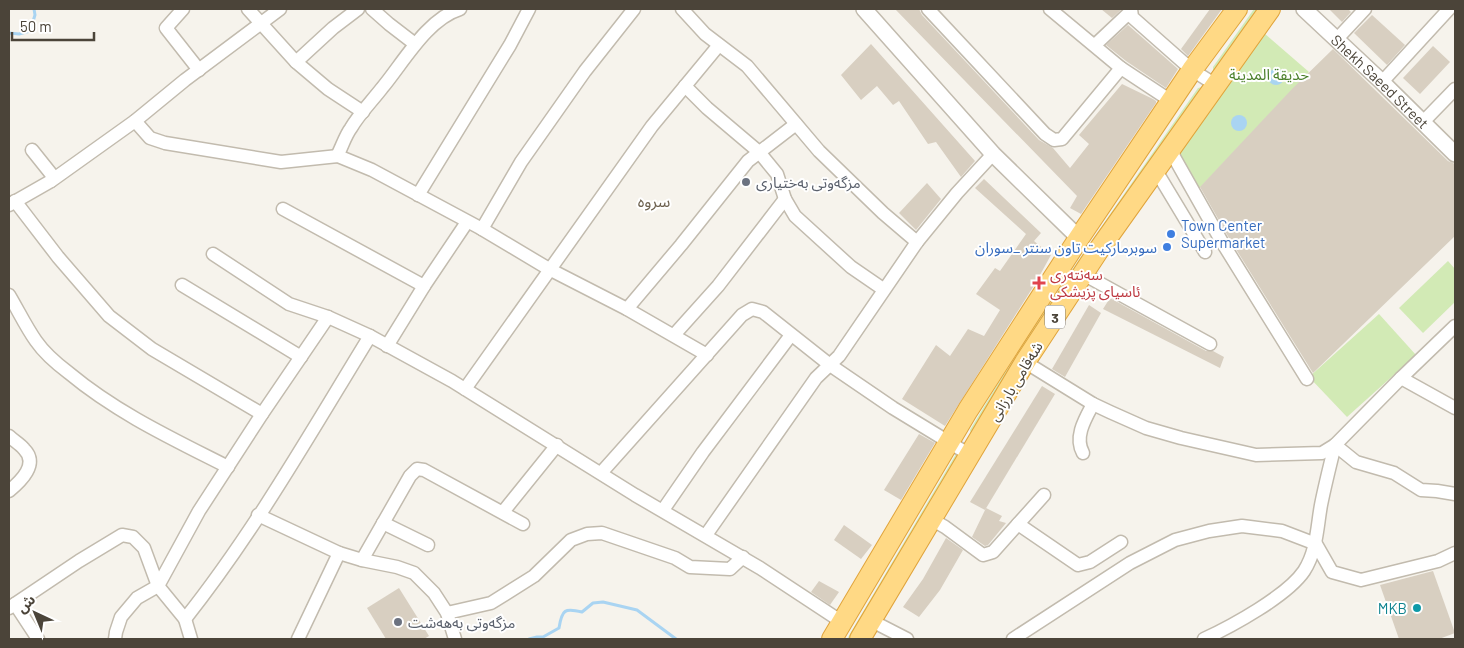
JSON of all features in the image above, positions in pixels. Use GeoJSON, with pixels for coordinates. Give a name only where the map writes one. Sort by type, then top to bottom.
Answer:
{"type":"FeatureCollection","features":[{"type":"Feature","properties":{"kind":"highway","name":"شەقامی بارزانی"},"geometry":{"type":"LineString","coordinates":[[837,631],[949,442],[1078,238],[1192,70],[1237,9]]}},
{"type":"Feature","properties":{"kind":"highway","name":"شەقامی بارزانی"},"geometry":{"type":"LineString","coordinates":[[860,639],[1025,362],[1155,169],[1270,9]]}},
{"type":"Feature","properties":{"kind":"street"},"geometry":{"type":"LineString","coordinates":[[183,9],[166,28],[199,70]]}},
{"type":"Feature","properties":{"kind":"street"},"geometry":{"type":"LineString","coordinates":[[248,9],[296,62],[328,89],[363,112]]}},
{"type":"Feature","properties":{"kind":"street"},"geometry":{"type":"LineString","coordinates":[[262,414],[152,349],[109,316],[12,203],[51,181],[135,121],[280,9]]}},
{"type":"Feature","properties":{"kind":"street"},"geometry":{"type":"LineString","coordinates":[[296,62],[333,28],[358,9]]}},
{"type":"Feature","properties":{"kind":"street"},"geometry":{"type":"LineString","coordinates":[[372,9],[415,44]]}},
{"type":"Feature","properties":{"kind":"street"},"geometry":{"type":"LineString","coordinates":[[337,156],[351,128],[415,44],[431,27],[456,9]]}},
{"type":"Feature","properties":{"kind":"street"},"geometry":{"type":"LineString","coordinates":[[418,195],[510,45],[529,9]]}},
{"type":"Feature","properties":{"kind":"street"},"geometry":{"type":"LineString","coordinates":[[482,229],[521,162],[585,71],[634,9]]}},
{"type":"Feature","properties":{"kind":"street"},"geometry":{"type":"LineString","coordinates":[[682,9],[705,34],[747,66],[826,158],[883,213],[917,242]]}},
{"type":"Feature","properties":{"kind":"street"},"geometry":{"type":"LineString","coordinates":[[864,9],[993,154],[1078,238]]}},
{"type":"Feature","properties":{"kind":"street"},"geometry":{"type":"LineString","coordinates":[[928,9],[1045,134],[1054,140],[1062,139],[1068,133],[1121,68]]}},
{"type":"Feature","properties":{"kind":"street"},"geometry":{"type":"LineString","coordinates":[[1050,9],[1121,68],[1171,101]]}},
{"type":"Feature","properties":{"kind":"street","name":"Shekh Saeed Street"},"geometry":{"type":"LineString","coordinates":[[1304,9],[1455,154]]}},
{"type":"Feature","properties":{"kind":"street"},"geometry":{"type":"LineString","coordinates":[[1337,39],[1365,9]]}},
{"type":"Feature","properties":{"kind":"street"},"geometry":{"type":"LineString","coordinates":[[1382,82],[1449,9]]}},
{"type":"Feature","properties":{"kind":"street"},"geometry":{"type":"LineString","coordinates":[[1095,45],[1130,10]]}},
{"type":"Feature","properties":{"kind":"street"},"geometry":{"type":"LineString","coordinates":[[1130,10],[1132,18],[1192,70],[1216,85]]}},
{"type":"Feature","properties":{"kind":"street"},"geometry":{"type":"LineString","coordinates":[[465,389],[652,126],[719,45]]}},
{"type":"Feature","properties":{"kind":"street"},"geometry":{"type":"LineString","coordinates":[[684,86],[759,152],[777,174],[785,199],[795,216],[851,266],[883,289]]}},
{"type":"Feature","properties":{"kind":"street"},"geometry":{"type":"LineString","coordinates":[[1423,122],[1455,89]]}},
{"type":"Feature","properties":{"kind":"street"},"geometry":{"type":"LineString","coordinates":[[135,121],[150,138],[166,143],[281,162],[337,156],[372,170],[482,229],[549,269],[627,309],[707,355]]}},
{"type":"Feature","properties":{"kind":"street"},"geometry":{"type":"LineString","coordinates":[[627,309],[748,161],[796,124]]}},
{"type":"Feature","properties":{"kind":"street"},"geometry":{"type":"LineString","coordinates":[[1172,145],[1174,157],[1222,242],[1307,379]]}},
{"type":"Feature","properties":{"kind":"street"},"geometry":{"type":"LineString","coordinates":[[32,150],[52,175],[51,181]]}},
{"type":"Feature","properties":{"kind":"street"},"geometry":{"type":"LineString","coordinates":[[706,535],[816,378],[839,356],[883,289],[917,242],[958,192],[993,154]]}},
{"type":"Feature","properties":{"kind":"street"},"geometry":{"type":"LineString","coordinates":[[1155,169],[1205,252]]}},
{"type":"Feature","properties":{"kind":"street"},"geometry":{"type":"LineString","coordinates":[[674,335],[718,286],[785,199]]}},
{"type":"Feature","properties":{"kind":"street"},"geometry":{"type":"LineString","coordinates":[[283,209],[424,286]]}},
{"type":"Feature","properties":{"kind":"street"},"geometry":{"type":"LineString","coordinates":[[387,346],[424,286],[468,222]]}},
{"type":"Feature","properties":{"kind":"street"},"geometry":{"type":"LineString","coordinates":[[213,254],[290,304],[370,336],[465,389],[601,474],[743,557],[837,631]]}},
{"type":"Feature","properties":{"kind":"street"},"geometry":{"type":"LineString","coordinates":[[1084,274],[1210,344]]}},
{"type":"Feature","properties":{"kind":"street"},"geometry":{"type":"LineString","coordinates":[[182,285],[301,357]]}},
{"type":"Feature","properties":{"kind":"street"},"geometry":{"type":"LineString","coordinates":[[9,295],[37,342],[55,362],[84,386],[118,409],[228,467]]}},
{"type":"Feature","properties":{"kind":"street"},"geometry":{"type":"LineString","coordinates":[[601,474],[742,315],[752,309],[763,312],[830,365],[893,408],[970,455]]}},
{"type":"Feature","properties":{"kind":"street"},"geometry":{"type":"LineString","coordinates":[[115,639],[121,617],[136,598],[158,586],[199,511],[262,414],[328,318]]}},
{"type":"Feature","properties":{"kind":"street"},"geometry":{"type":"LineString","coordinates":[[1025,362],[1093,404],[1146,428],[1256,455],[1322,453],[1335,445],[1455,326]]}},
{"type":"Feature","properties":{"kind":"street"},"geometry":{"type":"LineString","coordinates":[[663,510],[703,452],[791,334]]}},
{"type":"Feature","properties":{"kind":"street"},"geometry":{"type":"LineString","coordinates":[[185,620],[201,600],[258,515],[370,336]]}},
{"type":"Feature","properties":{"kind":"street"},"geometry":{"type":"LineString","coordinates":[[1401,378],[1455,408]]}},
{"type":"Feature","properties":{"kind":"street"},"geometry":{"type":"LineString","coordinates":[[1084,453],[1080,446],[1080,432],[1093,404]]}},
{"type":"Feature","properties":{"kind":"street"},"geometry":{"type":"LineString","coordinates":[[9,437],[26,450],[30,459],[30,466],[22,479],[9,491]]}},
{"type":"Feature","properties":{"kind":"street"},"geometry":{"type":"LineString","coordinates":[[502,512],[557,445]]}},
{"type":"Feature","properties":{"kind":"street"},"geometry":{"type":"LineString","coordinates":[[1335,445],[1356,462],[1394,473],[1414,488],[1455,494]]}},
{"type":"Feature","properties":{"kind":"street"},"geometry":{"type":"LineString","coordinates":[[1204,639],[1228,628],[1285,589],[1304,571],[1316,544],[1321,505],[1335,445]]}},
{"type":"Feature","properties":{"kind":"street"},"geometry":{"type":"LineString","coordinates":[[362,560],[410,476],[417,469],[424,470],[523,524]]}},
{"type":"Feature","properties":{"kind":"street"},"geometry":{"type":"LineString","coordinates":[[931,519],[983,555],[993,552],[1044,495]]}},
{"type":"Feature","properties":{"kind":"street"},"geometry":{"type":"LineString","coordinates":[[258,515],[339,552],[362,560],[397,566],[414,572],[434,593],[447,613],[455,639]]}},
{"type":"Feature","properties":{"kind":"street"},"geometry":{"type":"LineString","coordinates":[[383,522],[428,545]]}},
{"type":"Feature","properties":{"kind":"street"},"geometry":{"type":"LineString","coordinates":[[1018,524],[1078,565],[1090,562],[1121,542]]}},
{"type":"Feature","properties":{"kind":"street"},"geometry":{"type":"LineString","coordinates":[[1013,639],[1130,564],[1175,540],[1209,532],[1242,526],[1282,531],[1316,544],[1332,572],[1361,580],[1438,561],[1455,553]]}},
{"type":"Feature","properties":{"kind":"street"},"geometry":{"type":"LineString","coordinates":[[447,613],[491,603],[534,576],[571,540],[587,534],[602,533],[675,558],[690,567],[701,569],[730,569],[743,557]]}},
{"type":"Feature","properties":{"kind":"street"},"geometry":{"type":"LineString","coordinates":[[38,639],[12,606],[122,535],[133,537],[144,548],[158,586],[185,620],[191,639]]}},
{"type":"Feature","properties":{"kind":"street"},"geometry":{"type":"LineString","coordinates":[[298,639],[339,552]]}},
{"type":"Feature","properties":{"kind":"street"},"geometry":{"type":"LineString","coordinates":[[870,620],[907,639]]}},
{"type":"Feature","properties":{"kind":"green space"},"geometry":{"type":"Polygon","coordinates":[[[1254,9],[1263,9],[1216,72],[1213,70],[1213,67],[1254,9]]]}},
{"type":"Feature","properties":{"kind":"green space","name":"حديقة المدينة"},"geometry":{"type":"Polygon","coordinates":[[[1264,33],[1309,72],[1195,193],[1174,157],[1264,33]]]}},
{"type":"Feature","properties":{"kind":"green space"},"geometry":{"type":"Polygon","coordinates":[[[1202,87],[1202,91],[971,434],[970,430],[1052,299],[1198,88],[1202,87]]]}},
{"type":"Feature","properties":{"kind":"green space"},"geometry":{"type":"Polygon","coordinates":[[[1448,261],[1455,269],[1455,302],[1423,333],[1399,308],[1448,261]]]}},
{"type":"Feature","properties":{"kind":"green space"},"geometry":{"type":"Polygon","coordinates":[[[1379,314],[1416,355],[1347,417],[1309,377],[1379,314]]]}},
{"type":"Feature","properties":{"kind":"green space"},"geometry":{"type":"Polygon","coordinates":[[[956,454],[961,455],[854,639],[847,639],[956,454]]]}},
{"type":"Feature","properties":{"kind":"water"},"geometry":{"type":"Polygon","coordinates":[[[1273,69],[1279,69],[1284,74],[1282,83],[1273,85],[1268,80],[1268,74],[1273,69]]]}},
{"type":"Feature","properties":{"kind":"water"},"geometry":{"type":"Polygon","coordinates":[[[1239,115],[1245,117],[1247,123],[1245,129],[1239,131],[1233,129],[1231,123],[1233,117],[1239,115]]]}},
{"type":"Feature","properties":{"kind":"building"},"geometry":{"type":"Polygon","coordinates":[[[895,9],[919,9],[922,15],[1039,140],[1053,148],[1070,168],[1089,144],[1079,135],[1122,84],[1153,99],[1156,103],[1081,214],[1070,208],[1077,196],[895,9]]]}},
{"type":"Feature","properties":{"kind":"building"},"geometry":{"type":"Polygon","coordinates":[[[1101,9],[1122,9],[1112,18],[1101,9]]]}},
{"type":"Feature","properties":{"kind":"building"},"geometry":{"type":"Polygon","coordinates":[[[1210,9],[1222,9],[1188,56],[1181,49],[1210,9]]]}},
{"type":"Feature","properties":{"kind":"building"},"geometry":{"type":"Polygon","coordinates":[[[1329,9],[1348,9],[1351,12],[1342,22],[1329,9]]]}},
{"type":"Feature","properties":{"kind":"building"},"geometry":{"type":"Polygon","coordinates":[[[1372,15],[1405,45],[1387,65],[1354,33],[1372,15]]]}},
{"type":"Feature","properties":{"kind":"building"},"geometry":{"type":"Polygon","coordinates":[[[1128,25],[1178,69],[1166,88],[1106,45],[1128,25]]]}},
{"type":"Feature","properties":{"kind":"building"},"geometry":{"type":"Polygon","coordinates":[[[871,44],[975,161],[961,177],[936,142],[928,144],[899,101],[893,105],[877,86],[861,100],[841,75],[871,44]]]}},
{"type":"Feature","properties":{"kind":"building"},"geometry":{"type":"Polygon","coordinates":[[[1433,46],[1450,62],[1420,94],[1403,78],[1433,46]]]}},
{"type":"Feature","properties":{"kind":"building"},"geometry":{"type":"Polygon","coordinates":[[[1333,49],[1448,161],[1455,164],[1455,236],[1313,373],[1229,238],[1200,187],[1292,89],[1333,49]]]}},
{"type":"Feature","properties":{"kind":"building"},"geometry":{"type":"Polygon","coordinates":[[[984,179],[1041,233],[1034,241],[1051,255],[1035,284],[945,426],[902,399],[936,345],[950,356],[968,329],[984,336],[1000,310],[976,294],[995,268],[1000,271],[1026,234],[975,188],[984,179]]]}},
{"type":"Feature","properties":{"kind":"building"},"geometry":{"type":"Polygon","coordinates":[[[927,183],[941,199],[916,230],[899,213],[927,183]]]}},
{"type":"Feature","properties":{"kind":"building"},"geometry":{"type":"Polygon","coordinates":[[[1110,298],[1206,351],[1213,351],[1224,357],[1220,368],[1103,309],[1110,298]]]}},
{"type":"Feature","properties":{"kind":"building"},"geometry":{"type":"Polygon","coordinates":[[[1089,305],[1101,313],[1065,377],[1052,369],[1089,305]]]}},
{"type":"Feature","properties":{"kind":"building"},"geometry":{"type":"Polygon","coordinates":[[[1042,386],[1055,394],[985,510],[970,502],[1042,386]]]}},
{"type":"Feature","properties":{"kind":"building"},"geometry":{"type":"Polygon","coordinates":[[[919,434],[935,443],[901,500],[884,490],[919,434]]]}},
{"type":"Feature","properties":{"kind":"building"},"geometry":{"type":"Polygon","coordinates":[[[986,508],[1002,516],[999,521],[1006,523],[988,545],[985,546],[972,537],[986,508]]]}},
{"type":"Feature","properties":{"kind":"building"},"geometry":{"type":"Polygon","coordinates":[[[844,525],[872,545],[861,559],[834,540],[844,525]]]}},
{"type":"Feature","properties":{"kind":"building"},"geometry":{"type":"Polygon","coordinates":[[[946,538],[963,550],[940,590],[919,617],[903,607],[923,579],[946,538]]]}},
{"type":"Feature","properties":{"kind":"building","name":"MKB"},"geometry":{"type":"Polygon","coordinates":[[[1433,571],[1455,633],[1439,639],[1399,639],[1380,585],[1433,571]]]}},
{"type":"Feature","properties":{"kind":"building"},"geometry":{"type":"Polygon","coordinates":[[[819,581],[839,592],[830,605],[811,592],[819,581]]]}},
{"type":"Feature","properties":{"kind":"building","name":"مزگەوتی بەهەشت"},"geometry":{"type":"Polygon","coordinates":[[[399,588],[429,636],[424,639],[386,639],[367,608],[399,588]]]}},
{"type":"Feature","properties":{"kind":"waterway"},"geometry":{"type":"LineString","coordinates":[[9,33],[19,34],[30,31],[35,15],[34,9]]}},
{"type":"Feature","properties":{"kind":"waterway"},"geometry":{"type":"LineString","coordinates":[[529,639],[543,637],[559,628],[561,617],[565,611],[582,612],[593,603],[603,602],[637,610],[676,639]]}},
{"type":"Feature","properties":{"kind":"place","name":"مزگەوتی بەختیاری"},"geometry":{"type":"Point","coordinates":[746,182]}},
{"type":"Feature","properties":{"kind":"place","name":"Town Center Supermarket"},"geometry":{"type":"Point","coordinates":[1171,234]}},
{"type":"Feature","properties":{"kind":"place","name":"سوبرماركيت تاون سنتر _سوران"},"geometry":{"type":"Point","coordinates":[1167,247]}},
{"type":"Feature","properties":{"kind":"place","name":"سەنتەری ئاسیای پزیشکی"},"geometry":{"type":"Point","coordinates":[1039,283]}},
{"type":"Feature","properties":{"kind":"place","name":"MKB"},"geometry":{"type":"Point","coordinates":[1417,608]}},
{"type":"Feature","properties":{"kind":"place","name":"مزگەوتی بەهەشت"},"geometry":{"type":"Point","coordinates":[398,622]}},
{"type":"Feature","properties":{"kind":"district","name":"سروە"},"geometry":{"type":"Point","coordinates":[654,200]}}]}
